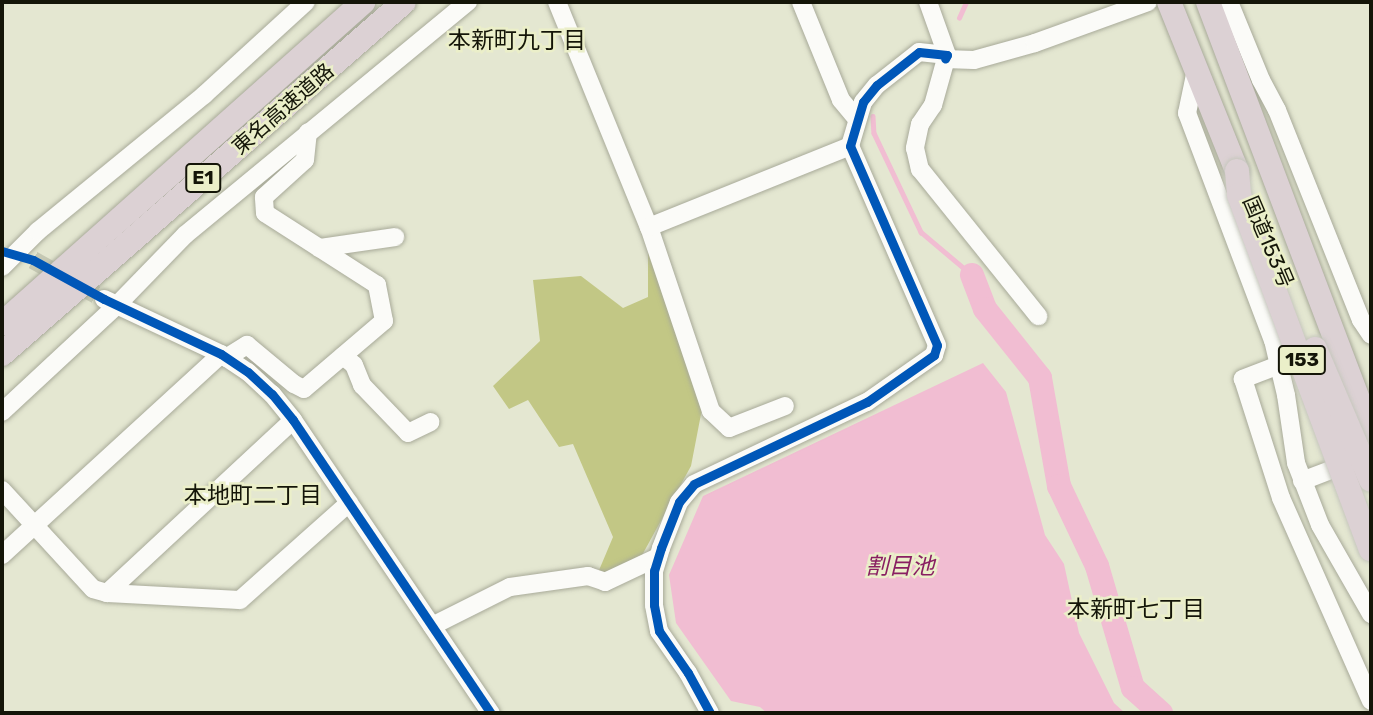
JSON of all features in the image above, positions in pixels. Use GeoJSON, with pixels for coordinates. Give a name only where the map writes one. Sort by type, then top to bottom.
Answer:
{"type":"FeatureCollection","features":[{"type":"Feature","properties":{"kind":"highway","name":"東名高速道路"},"geometry":{"type":"LineString","coordinates":[[2,324],[363,2]]}},
{"type":"Feature","properties":{"kind":"highway","name":"東名高速道路"},"geometry":{"type":"LineString","coordinates":[[2,354],[404,2]]}},
{"type":"Feature","properties":{"kind":"highway","name":"国道153号"},"geometry":{"type":"LineString","coordinates":[[1168,2],[1371,481]]}},
{"type":"Feature","properties":{"kind":"highway","name":"国道153号"},"geometry":{"type":"LineString","coordinates":[[1208,2],[1371,433]]}},
{"type":"Feature","properties":{"kind":"highway","name":"153"},"geometry":{"type":"LineString","coordinates":[[1264,156],[1287,191],[1349,351],[1371,395]]}},
{"type":"Feature","properties":{"kind":"highway","name":"153"},"geometry":{"type":"LineString","coordinates":[[1237,170],[1239,195],[1371,549]]}},
{"type":"Feature","properties":{"kind":"highway"},"geometry":{"type":"LineString","coordinates":[[2,368],[172,205]]}},
{"type":"Feature","properties":{"kind":"street"},"geometry":{"type":"LineString","coordinates":[[6,258],[204,94],[306,2]]}},
{"type":"Feature","properties":{"kind":"street"},"geometry":{"type":"LineString","coordinates":[[2,412],[111,302],[185,234],[468,2]]}},
{"type":"Feature","properties":{"kind":"street"},"geometry":{"type":"LineString","coordinates":[[557,2],[649,227],[711,411],[729,428],[785,406]]}},
{"type":"Feature","properties":{"kind":"street"},"geometry":{"type":"LineString","coordinates":[[801,2],[841,100],[856,118]]}},
{"type":"Feature","properties":{"kind":"street"},"geometry":{"type":"LineString","coordinates":[[928,2],[946,57],[933,105],[920,124],[915,148],[920,169],[1038,316]]}},
{"type":"Feature","properties":{"kind":"street"},"geometry":{"type":"LineString","coordinates":[[710,713],[688,673],[659,631],[654,605],[654,571],[679,502],[694,484],[867,402],[934,355],[937,345],[850,146],[856,118],[863,102],[877,85],[919,52],[974,60],[1035,43],[1148,2]]}},
{"type":"Feature","properties":{"kind":"street"},"geometry":{"type":"LineString","coordinates":[[1229,2],[1261,80],[1277,110],[1361,320],[1371,335]]}},
{"type":"Feature","properties":{"kind":"street"},"geometry":{"type":"LineString","coordinates":[[1196,70],[1187,113],[1261,308],[1279,365],[1296,463],[1320,525],[1371,614]]}},
{"type":"Feature","properties":{"kind":"street"},"geometry":{"type":"LineString","coordinates":[[2,555],[223,356],[247,345],[293,384],[304,389],[384,321],[377,285],[265,213],[264,197],[305,160],[308,132]]}},
{"type":"Feature","properties":{"kind":"street"},"geometry":{"type":"LineString","coordinates":[[649,227],[850,146]]}},
{"type":"Feature","properties":{"kind":"street"},"geometry":{"type":"LineString","coordinates":[[319,248],[395,237]]}},
{"type":"Feature","properties":{"kind":"street"},"geometry":{"type":"LineString","coordinates":[[6,258],[33,260]]}},
{"type":"Feature","properties":{"kind":"street"},"geometry":{"type":"LineString","coordinates":[[111,302],[223,356],[248,372],[272,394],[293,420],[491,713]]}},
{"type":"Feature","properties":{"kind":"street"},"geometry":{"type":"LineString","coordinates":[[342,356],[354,365],[362,385],[408,433],[431,422]]}},
{"type":"Feature","properties":{"kind":"street"},"geometry":{"type":"LineString","coordinates":[[1279,365],[1243,379],[1281,498],[1371,701]]}},
{"type":"Feature","properties":{"kind":"street"},"geometry":{"type":"LineString","coordinates":[[107,593],[293,420]]}},
{"type":"Feature","properties":{"kind":"street"},"geometry":{"type":"LineString","coordinates":[[1302,481],[1371,453]]}},
{"type":"Feature","properties":{"kind":"street"},"geometry":{"type":"LineString","coordinates":[[2,490],[93,589],[107,593],[240,600],[349,503]]}},
{"type":"Feature","properties":{"kind":"street"},"geometry":{"type":"LineString","coordinates":[[432,626],[510,587],[587,576],[605,582],[658,557]]}},
{"type":"Feature","properties":{"kind":"green space"},"geometry":{"type":"Polygon","coordinates":[[[648,249],[702,409],[691,466],[635,568],[597,575],[613,537],[573,444],[559,447],[528,400],[509,409],[493,386],[540,341],[533,280],[581,276],[623,308],[648,297],[648,249]]]}},
{"type":"Feature","properties":{"kind":"water","name":"割目池"},"geometry":{"type":"Polygon","coordinates":[[[983,363],[1006,392],[1045,535],[1064,564],[1079,633],[1114,703],[1125,713],[767,713],[760,707],[731,701],[676,623],[669,575],[703,496],[983,363]]]}},
{"type":"Feature","properties":{"kind":"waterway"},"geometry":{"type":"LineString","coordinates":[[959,18],[966,2]]}},
{"type":"Feature","properties":{"kind":"waterway"},"geometry":{"type":"LineString","coordinates":[[873,116],[874,133],[921,232],[972,275]]}},
{"type":"Feature","properties":{"kind":"waterway","name":"割目池"},"geometry":{"type":"LineString","coordinates":[[972,275],[985,309],[1040,378],[1059,486],[1097,566],[1133,688],[1161,713]]}},
{"type":"Feature","properties":{"kind":"tunnel"},"geometry":{"type":"LineString","coordinates":[[33,260],[104,299]]}},
{"type":"Feature","properties":{"kind":"cycle path"},"geometry":{"type":"LineString","coordinates":[[710,713],[688,673],[659,631],[654,605],[654,571],[661,548],[679,502],[694,484],[867,402],[934,355],[937,345],[850,146],[863,102],[877,85],[919,52],[947,55],[945,59]]}},
{"type":"Feature","properties":{"kind":"cycle path"},"geometry":{"type":"LineString","coordinates":[[2,251],[33,260],[104,299],[221,354],[248,372],[272,394],[293,420],[491,713]]}},
{"type":"Feature","properties":{"kind":"district","name":"本新町九丁目"},"geometry":{"type":"Point","coordinates":[517,40]}},
{"type":"Feature","properties":{"kind":"district","name":"本地町二丁目"},"geometry":{"type":"Point","coordinates":[253,495]}},
{"type":"Feature","properties":{"kind":"district","name":"本新町七丁目"},"geometry":{"type":"Point","coordinates":[1136,609]}}]}
